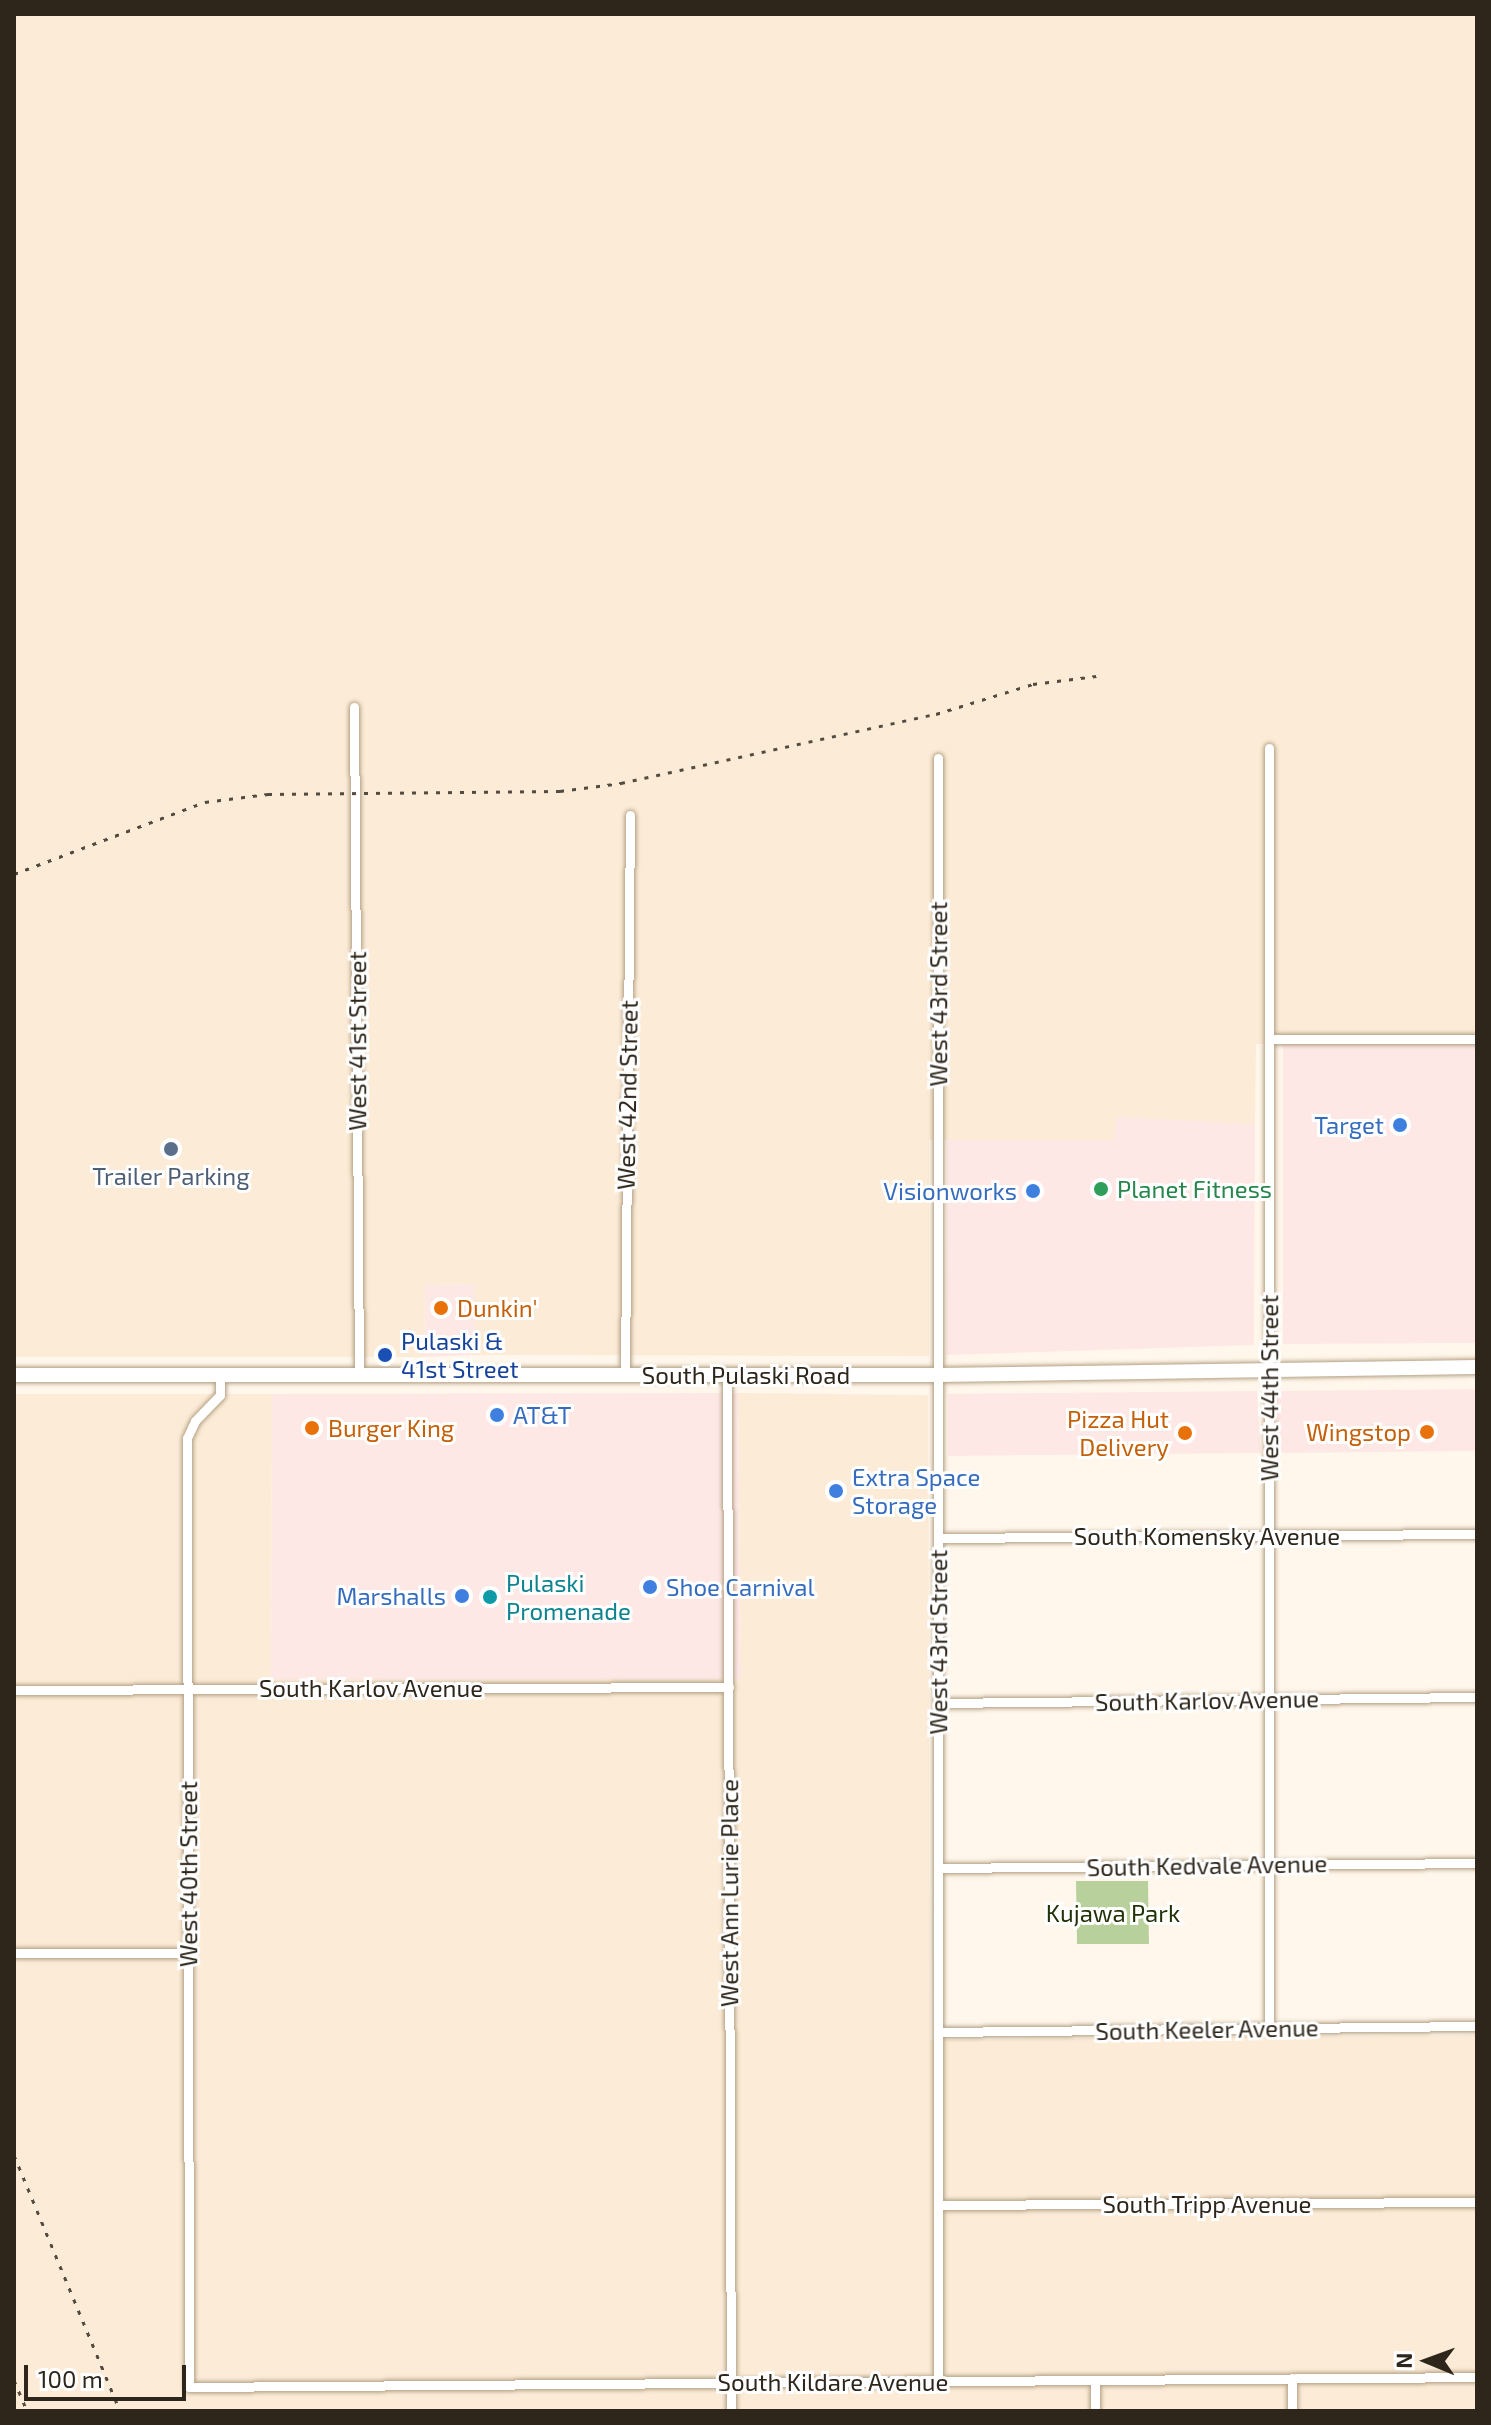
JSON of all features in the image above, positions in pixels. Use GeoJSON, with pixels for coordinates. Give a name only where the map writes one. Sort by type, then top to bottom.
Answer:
{"type":"FeatureCollection","features":[{"type":"Feature","properties":{"kind":"main road","name":"South Pulaski Road"},"geometry":{"type":"LineString","coordinates":[[14,1375],[938,1375],[1477,1367]]}},
{"type":"Feature","properties":{"kind":"street","name":"West 41st Street"},"geometry":{"type":"LineString","coordinates":[[354,707],[359,1374]]}},
{"type":"Feature","properties":{"kind":"street","name":"West 44th Street"},"geometry":{"type":"LineString","coordinates":[[1269,748],[1269,2028]]}},
{"type":"Feature","properties":{"kind":"street","name":"West 43rd Street"},"geometry":{"type":"LineString","coordinates":[[938,758],[938,2381]]}},
{"type":"Feature","properties":{"kind":"street","name":"West 42nd Street"},"geometry":{"type":"LineString","coordinates":[[625,1375],[630,815]]}},
{"type":"Feature","properties":{"kind":"street"},"geometry":{"type":"LineString","coordinates":[[1269,1039],[1477,1039]]}},
{"type":"Feature","properties":{"kind":"street","name":"West 40th Street"},"geometry":{"type":"LineString","coordinates":[[189,2387],[187,1438],[195,1421],[220,1395],[220,1374]]}},
{"type":"Feature","properties":{"kind":"street","name":"West Ann Lurie Place"},"geometry":{"type":"LineString","coordinates":[[727,1375],[731,2411]]}},
{"type":"Feature","properties":{"kind":"street","name":"South Komensky Avenue"},"geometry":{"type":"LineString","coordinates":[[938,1538],[1477,1534]]}},
{"type":"Feature","properties":{"kind":"street","name":"South Karlov Avenue"},"geometry":{"type":"LineString","coordinates":[[14,1690],[729,1687]]}},
{"type":"Feature","properties":{"kind":"street","name":"South Karlov Avenue"},"geometry":{"type":"LineString","coordinates":[[938,1703],[1477,1697]]}},
{"type":"Feature","properties":{"kind":"street","name":"South Kedvale Avenue"},"geometry":{"type":"LineString","coordinates":[[938,1868],[1477,1863]]}},
{"type":"Feature","properties":{"kind":"street"},"geometry":{"type":"LineString","coordinates":[[14,1953],[188,1953]]}},
{"type":"Feature","properties":{"kind":"street","name":"South Keeler Avenue"},"geometry":{"type":"LineString","coordinates":[[938,2032],[1477,2026]]}},
{"type":"Feature","properties":{"kind":"street","name":"South Tripp Avenue"},"geometry":{"type":"LineString","coordinates":[[938,2205],[1477,2202]]}},
{"type":"Feature","properties":{"kind":"street","name":"South Kildare Avenue"},"geometry":{"type":"LineString","coordinates":[[189,2387],[1477,2377]]}},
{"type":"Feature","properties":{"kind":"street"},"geometry":{"type":"LineString","coordinates":[[1292,2378],[1292,2411]]}},
{"type":"Feature","properties":{"kind":"street"},"geometry":{"type":"LineString","coordinates":[[1095,2380],[1095,2411]]}},
{"type":"Feature","properties":{"kind":"shaded area"},"geometry":{"type":"Polygon","coordinates":[[[14,14],[1477,14],[1477,1042],[1256,1044],[1255,1124],[1116,1117],[1115,1140],[929,1140],[929,1356],[475,1355],[474,1284],[425,1285],[424,1357],[14,1357],[14,14]]]}},
{"type":"Feature","properties":{"kind":"shaded area"},"geometry":{"type":"Polygon","coordinates":[[[1477,1042],[1477,1343],[1283,1344],[1283,1044],[1477,1042]]]}},
{"type":"Feature","properties":{"kind":"shaded area"},"geometry":{"type":"Polygon","coordinates":[[[1115,1116],[1255,1124],[1254,1345],[946,1355],[947,1140],[1114,1140],[1115,1116]]]}},
{"type":"Feature","properties":{"kind":"shaded area"},"geometry":{"type":"Polygon","coordinates":[[[475,1284],[475,1355],[424,1357],[425,1285],[475,1284]]]}},
{"type":"Feature","properties":{"kind":"shaded area"},"geometry":{"type":"Polygon","coordinates":[[[1477,1389],[1477,1451],[1275,1453],[1276,1391],[1477,1389]]]}},
{"type":"Feature","properties":{"kind":"shaded area"},"geometry":{"type":"Polygon","coordinates":[[[1257,1391],[1261,1453],[948,1456],[948,1394],[1257,1391]]]}},
{"type":"Feature","properties":{"kind":"shaded area","name":"Pulaski Promenade"},"geometry":{"type":"Polygon","coordinates":[[[738,1393],[741,1679],[271,1679],[272,1394],[738,1393]]]}},
{"type":"Feature","properties":{"kind":"shaded area"},"geometry":{"type":"Polygon","coordinates":[[[738,1393],[928,1395],[930,2040],[1477,2035],[1477,2411],[14,2411],[14,1394],[272,1394],[271,1679],[741,1679],[738,1393]]]}},
{"type":"Feature","properties":{"kind":"green space","name":"Kujawa Park"},"geometry":{"type":"Polygon","coordinates":[[[1076,1881],[1148,1881],[1149,1944],[1077,1944],[1076,1881]]]}},
{"type":"Feature","properties":{"kind":"railway"},"geometry":{"type":"LineString","coordinates":[[14,874],[205,802],[268,794],[560,791],[621,783],[936,714],[1033,684],[1096,676]]}},
{"type":"Feature","properties":{"kind":"railway"},"geometry":{"type":"LineString","coordinates":[[14,2155],[120,2411]]}},
{"type":"Feature","properties":{"kind":"railway"},"geometry":{"type":"LineString","coordinates":[[14,2380],[27,2411]]}},
{"type":"Feature","properties":{"kind":"place","name":"Target"},"geometry":{"type":"Point","coordinates":[1400,1125]}},
{"type":"Feature","properties":{"kind":"place","name":"Trailer Parking"},"geometry":{"type":"Point","coordinates":[171,1149]}},
{"type":"Feature","properties":{"kind":"place","name":"Planet Fitness"},"geometry":{"type":"Point","coordinates":[1101,1189]}},
{"type":"Feature","properties":{"kind":"place","name":"Visionworks"},"geometry":{"type":"Point","coordinates":[1033,1191]}},
{"type":"Feature","properties":{"kind":"place","name":"Dunkin'"},"geometry":{"type":"Point","coordinates":[441,1308]}},
{"type":"Feature","properties":{"kind":"place","name":"Pulaski & 41st Street"},"geometry":{"type":"Point","coordinates":[385,1355]}},
{"type":"Feature","properties":{"kind":"place","name":"AT&T"},"geometry":{"type":"Point","coordinates":[497,1415]}},
{"type":"Feature","properties":{"kind":"place","name":"Burger King"},"geometry":{"type":"Point","coordinates":[312,1428]}},
{"type":"Feature","properties":{"kind":"place","name":"Wingstop"},"geometry":{"type":"Point","coordinates":[1427,1432]}},
{"type":"Feature","properties":{"kind":"place","name":"Pizza Hut Delivery"},"geometry":{"type":"Point","coordinates":[1185,1433]}},
{"type":"Feature","properties":{"kind":"place","name":"Extra Space Storage"},"geometry":{"type":"Point","coordinates":[836,1491]}},
{"type":"Feature","properties":{"kind":"place","name":"Shoe Carnival"},"geometry":{"type":"Point","coordinates":[650,1587]}},
{"type":"Feature","properties":{"kind":"place","name":"Marshalls"},"geometry":{"type":"Point","coordinates":[462,1596]}},
{"type":"Feature","properties":{"kind":"place","name":"Pulaski Promenade"},"geometry":{"type":"Point","coordinates":[490,1597]}}]}
